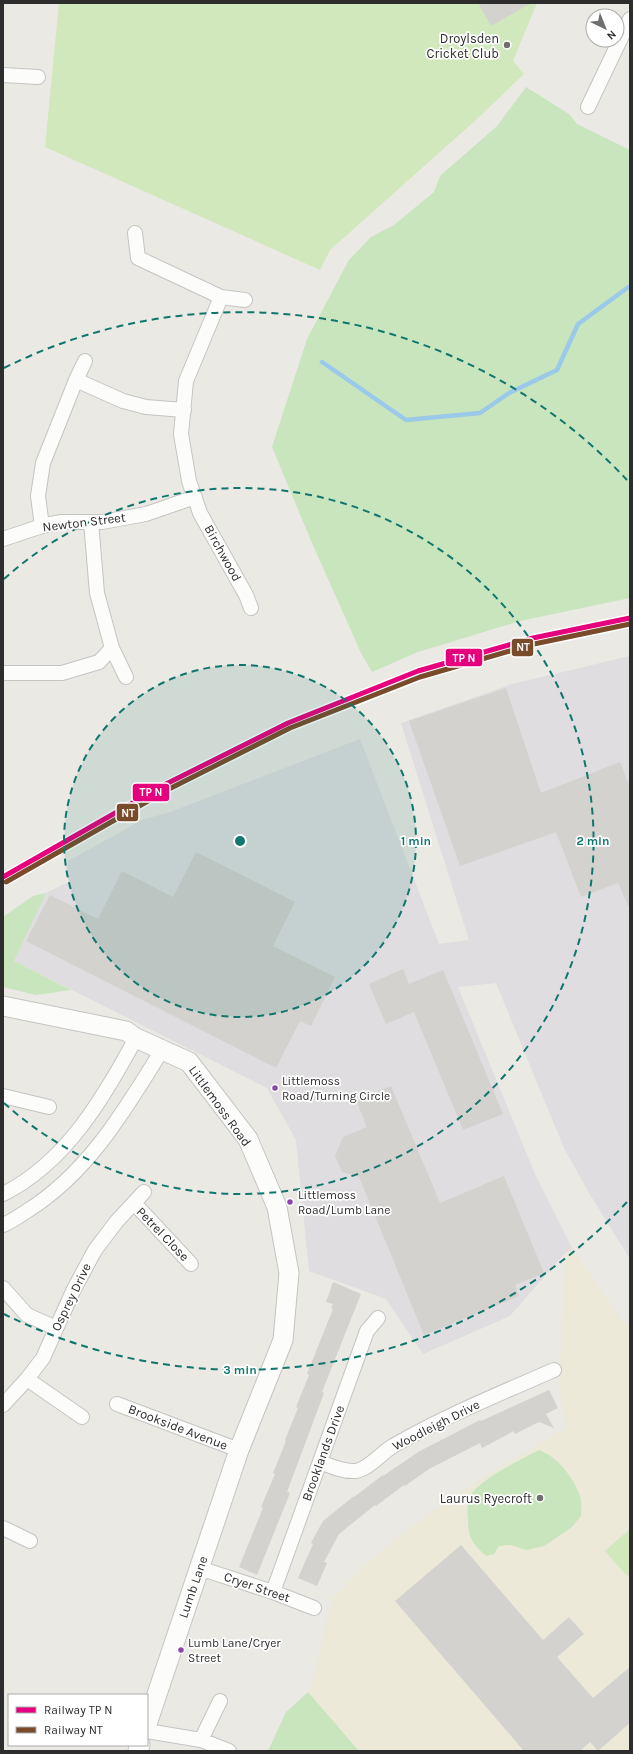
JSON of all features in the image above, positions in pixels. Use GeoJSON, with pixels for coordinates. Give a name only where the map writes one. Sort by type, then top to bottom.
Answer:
{"type":"FeatureCollection","features":[{"type":"Feature","properties":{"kind":"street"},"geometry":{"type":"LineString","coordinates":[[588,107],[630,19]]}},
{"type":"Feature","properties":{"kind":"street"},"geometry":{"type":"LineString","coordinates":[[3,75],[38,77]]}},
{"type":"Feature","properties":{"kind":"street"},"geometry":{"type":"LineString","coordinates":[[135,233],[138,258],[221,297],[245,300]]}},
{"type":"Feature","properties":{"kind":"street"},"geometry":{"type":"LineString","coordinates":[[194,497],[181,434],[186,381],[221,297]]}},
{"type":"Feature","properties":{"kind":"street"},"geometry":{"type":"LineString","coordinates":[[42,526],[38,496],[43,463],[84,361]]}},
{"type":"Feature","properties":{"kind":"street"},"geometry":{"type":"LineString","coordinates":[[76,380],[123,401],[146,407],[184,410]]}},
{"type":"Feature","properties":{"kind":"street","name":"Newton Street"},"geometry":{"type":"LineString","coordinates":[[3,539],[42,526],[62,522],[102,522],[146,514],[194,497]]}},
{"type":"Feature","properties":{"kind":"street","name":"Birchwood"},"geometry":{"type":"LineString","coordinates":[[194,497],[200,513],[246,595],[251,608]]}},
{"type":"Feature","properties":{"kind":"street"},"geometry":{"type":"LineString","coordinates":[[91,522],[97,593],[112,648],[126,677]]}},
{"type":"Feature","properties":{"kind":"street"},"geometry":{"type":"LineString","coordinates":[[3,673],[62,673],[99,662],[112,648]]}},
{"type":"Feature","properties":{"kind":"street","name":"Littlemoss Road"},"geometry":{"type":"LineString","coordinates":[[3,1006],[126,1031],[136,1038],[189,1062],[248,1140],[277,1207],[289,1273],[283,1340],[239,1450]]}},
{"type":"Feature","properties":{"kind":"street"},"geometry":{"type":"LineString","coordinates":[[3,1194],[18,1186],[46,1165],[65,1148],[112,1083],[136,1038]]}},
{"type":"Feature","properties":{"kind":"street"},"geometry":{"type":"LineString","coordinates":[[3,1225],[42,1201],[72,1176],[101,1142],[121,1114],[162,1050]]}},
{"type":"Feature","properties":{"kind":"street"},"geometry":{"type":"LineString","coordinates":[[3,1096],[49,1107]]}},
{"type":"Feature","properties":{"kind":"street","name":"Osprey Drive"},"geometry":{"type":"LineString","coordinates":[[3,1405],[27,1379],[43,1358],[73,1291],[95,1250],[116,1221],[144,1192]]}},
{"type":"Feature","properties":{"kind":"street","name":"Petrel Close"},"geometry":{"type":"LineString","coordinates":[[134,1204],[191,1264]]}},
{"type":"Feature","properties":{"kind":"street"},"geometry":{"type":"LineString","coordinates":[[3,1288],[27,1315],[56,1328]]}},
{"type":"Feature","properties":{"kind":"street","name":"Brooklands Drive"},"geometry":{"type":"LineString","coordinates":[[273,1592],[367,1331],[378,1318]]}},
{"type":"Feature","properties":{"kind":"street","name":"Woodleigh Drive"},"geometry":{"type":"LineString","coordinates":[[320,1462],[335,1468],[356,1471],[371,1463],[391,1447],[443,1418],[554,1370]]}},
{"type":"Feature","properties":{"kind":"street"},"geometry":{"type":"LineString","coordinates":[[27,1379],[82,1417]]}},
{"type":"Feature","properties":{"kind":"street","name":"Brookside Avenue"},"geometry":{"type":"LineString","coordinates":[[117,1404],[239,1450]]}},
{"type":"Feature","properties":{"kind":"street","name":"Lumb Lane"},"geometry":{"type":"LineString","coordinates":[[148,1721],[239,1450]]}},
{"type":"Feature","properties":{"kind":"street"},"geometry":{"type":"LineString","coordinates":[[3,1528],[30,1540]]}},
{"type":"Feature","properties":{"kind":"street","name":"Cryer Street"},"geometry":{"type":"LineString","coordinates":[[199,1568],[273,1592],[314,1608]]}},
{"type":"Feature","properties":{"kind":"street"},"geometry":{"type":"LineString","coordinates":[[201,1740],[220,1701]]}},
{"type":"Feature","properties":{"kind":"street"},"geometry":{"type":"LineString","coordinates":[[148,1731],[201,1740],[229,1751]]}},
{"type":"Feature","properties":{"kind":"shaded area"},"geometry":{"type":"Polygon","coordinates":[[[630,656],[630,1259],[589,1193],[564,1148],[496,983],[458,987],[535,1174],[573,1250],[565,1253],[510,1316],[423,1354],[386,1299],[309,1271],[296,1140],[267,1088],[14,961],[46,893],[68,882],[68,861],[142,820],[170,812],[360,739],[439,944],[469,940],[401,723],[512,684],[630,656]]]}},
{"type":"Feature","properties":{"kind":"shaded area","name":"Laurus Ryecroft"},"geometry":{"type":"Polygon","coordinates":[[[573,1250],[630,1331],[630,1751],[359,1751],[308,1692],[319,1657],[326,1620],[332,1605],[331,1600],[357,1572],[385,1547],[438,1507],[491,1472],[566,1428],[559,1387],[565,1253],[573,1250]]]}},
{"type":"Feature","properties":{"kind":"green space"},"geometry":{"type":"Polygon","coordinates":[[[59,3],[537,3],[513,61],[524,74],[477,119],[330,250],[320,270],[45,147],[59,3]]]}},
{"type":"Feature","properties":{"kind":"green space"},"geometry":{"type":"Polygon","coordinates":[[[526,87],[569,114],[577,124],[630,150],[630,598],[520,621],[418,652],[372,672],[361,653],[312,543],[272,447],[307,339],[349,260],[371,237],[394,225],[434,192],[440,176],[497,126],[526,87]]]}},
{"type":"Feature","properties":{"kind":"green space"},"geometry":{"type":"Polygon","coordinates":[[[46,893],[14,961],[71,990],[36,995],[3,987],[3,917],[33,896],[46,893]]]}},
{"type":"Feature","properties":{"kind":"green space"},"geometry":{"type":"Polygon","coordinates":[[[539,1450],[552,1457],[569,1475],[580,1496],[581,1516],[572,1527],[544,1546],[526,1550],[511,1545],[499,1546],[494,1554],[486,1556],[478,1548],[470,1536],[468,1526],[468,1502],[470,1496],[478,1487],[494,1475],[539,1450]]]}},
{"type":"Feature","properties":{"kind":"green space"},"geometry":{"type":"Polygon","coordinates":[[[630,1529],[630,1574],[627,1576],[605,1551],[630,1529]]]}},
{"type":"Feature","properties":{"kind":"green space"},"geometry":{"type":"Polygon","coordinates":[[[308,1692],[359,1751],[268,1751],[286,1712],[308,1692]]]}},
{"type":"Feature","properties":{"kind":"building"},"geometry":{"type":"Polygon","coordinates":[[[478,3],[531,3],[491,26],[478,3]]]}},
{"type":"Feature","properties":{"kind":"building"},"geometry":{"type":"Polygon","coordinates":[[[506,688],[541,793],[620,762],[630,787],[630,910],[618,883],[581,897],[556,832],[460,866],[409,721],[506,688]]]}},
{"type":"Feature","properties":{"kind":"building"},"geometry":{"type":"Polygon","coordinates":[[[196,852],[295,902],[273,946],[335,977],[311,1026],[300,1021],[276,1068],[26,941],[50,895],[98,919],[122,871],[173,897],[196,852]]]}},
{"type":"Feature","properties":{"kind":"building"},"geometry":{"type":"Polygon","coordinates":[[[403,969],[409,984],[443,970],[503,1114],[463,1130],[414,1012],[386,1024],[369,984],[403,969]]]}},
{"type":"Feature","properties":{"kind":"building"},"geometry":{"type":"Polygon","coordinates":[[[391,1086],[440,1203],[504,1176],[544,1273],[515,1285],[519,1296],[424,1335],[359,1177],[342,1172],[335,1156],[343,1137],[367,1127],[356,1100],[391,1086]]]}},
{"type":"Feature","properties":{"kind":"building"},"geometry":{"type":"Polygon","coordinates":[[[333,1282],[361,1294],[322,1392],[324,1393],[287,1492],[290,1493],[257,1575],[239,1567],[263,1508],[261,1507],[275,1474],[273,1473],[309,1375],[307,1374],[333,1309],[331,1308],[333,1304],[326,1302],[333,1282]]]}},
{"type":"Feature","properties":{"kind":"building"},"geometry":{"type":"Polygon","coordinates":[[[549,1390],[558,1408],[546,1414],[554,1428],[539,1422],[515,1434],[514,1431],[482,1448],[480,1443],[429,1469],[376,1506],[375,1505],[339,1534],[324,1562],[327,1563],[317,1586],[298,1578],[313,1544],[311,1543],[323,1521],[354,1496],[420,1451],[480,1420],[481,1421],[549,1390]]]}},
{"type":"Feature","properties":{"kind":"building"},"geometry":{"type":"Polygon","coordinates":[[[461,1545],[543,1640],[569,1617],[584,1634],[557,1657],[593,1698],[630,1667],[630,1723],[598,1751],[590,1742],[580,1751],[524,1751],[395,1601],[461,1545]]]}},
{"type":"Feature","properties":{"kind":"waterway"},"geometry":{"type":"LineString","coordinates":[[322,362],[406,420],[480,413],[509,393],[557,370],[578,324],[630,286]]}},
{"type":"Feature","properties":{"kind":"transit line"},"geometry":{"type":"LineString","coordinates":[[3,877],[166,784],[288,723],[418,671],[533,638],[630,618]]}},
{"type":"Feature","properties":{"kind":"rail line","name":"NT"},"geometry":{"type":"LineString","coordinates":[[6,882],[169,789],[290,728],[420,677],[534,644],[630,624]]}},
{"type":"Feature","properties":{"kind":"place","name":"Droylsden Cricket Club"},"geometry":{"type":"Point","coordinates":[507,45]}},
{"type":"Feature","properties":{"kind":"place","name":"Littlemoss Road/Turning Circle"},"geometry":{"type":"Point","coordinates":[275,1088]}},
{"type":"Feature","properties":{"kind":"place","name":"Littlemoss Road/Lumb Lane"},"geometry":{"type":"Point","coordinates":[290,1202]}},
{"type":"Feature","properties":{"kind":"place","name":"Laurus Ryecroft"},"geometry":{"type":"Point","coordinates":[540,1498]}},
{"type":"Feature","properties":{"kind":"place","name":"Lumb Lane/Cryer Street"},"geometry":{"type":"Point","coordinates":[181,1650]}}]}
